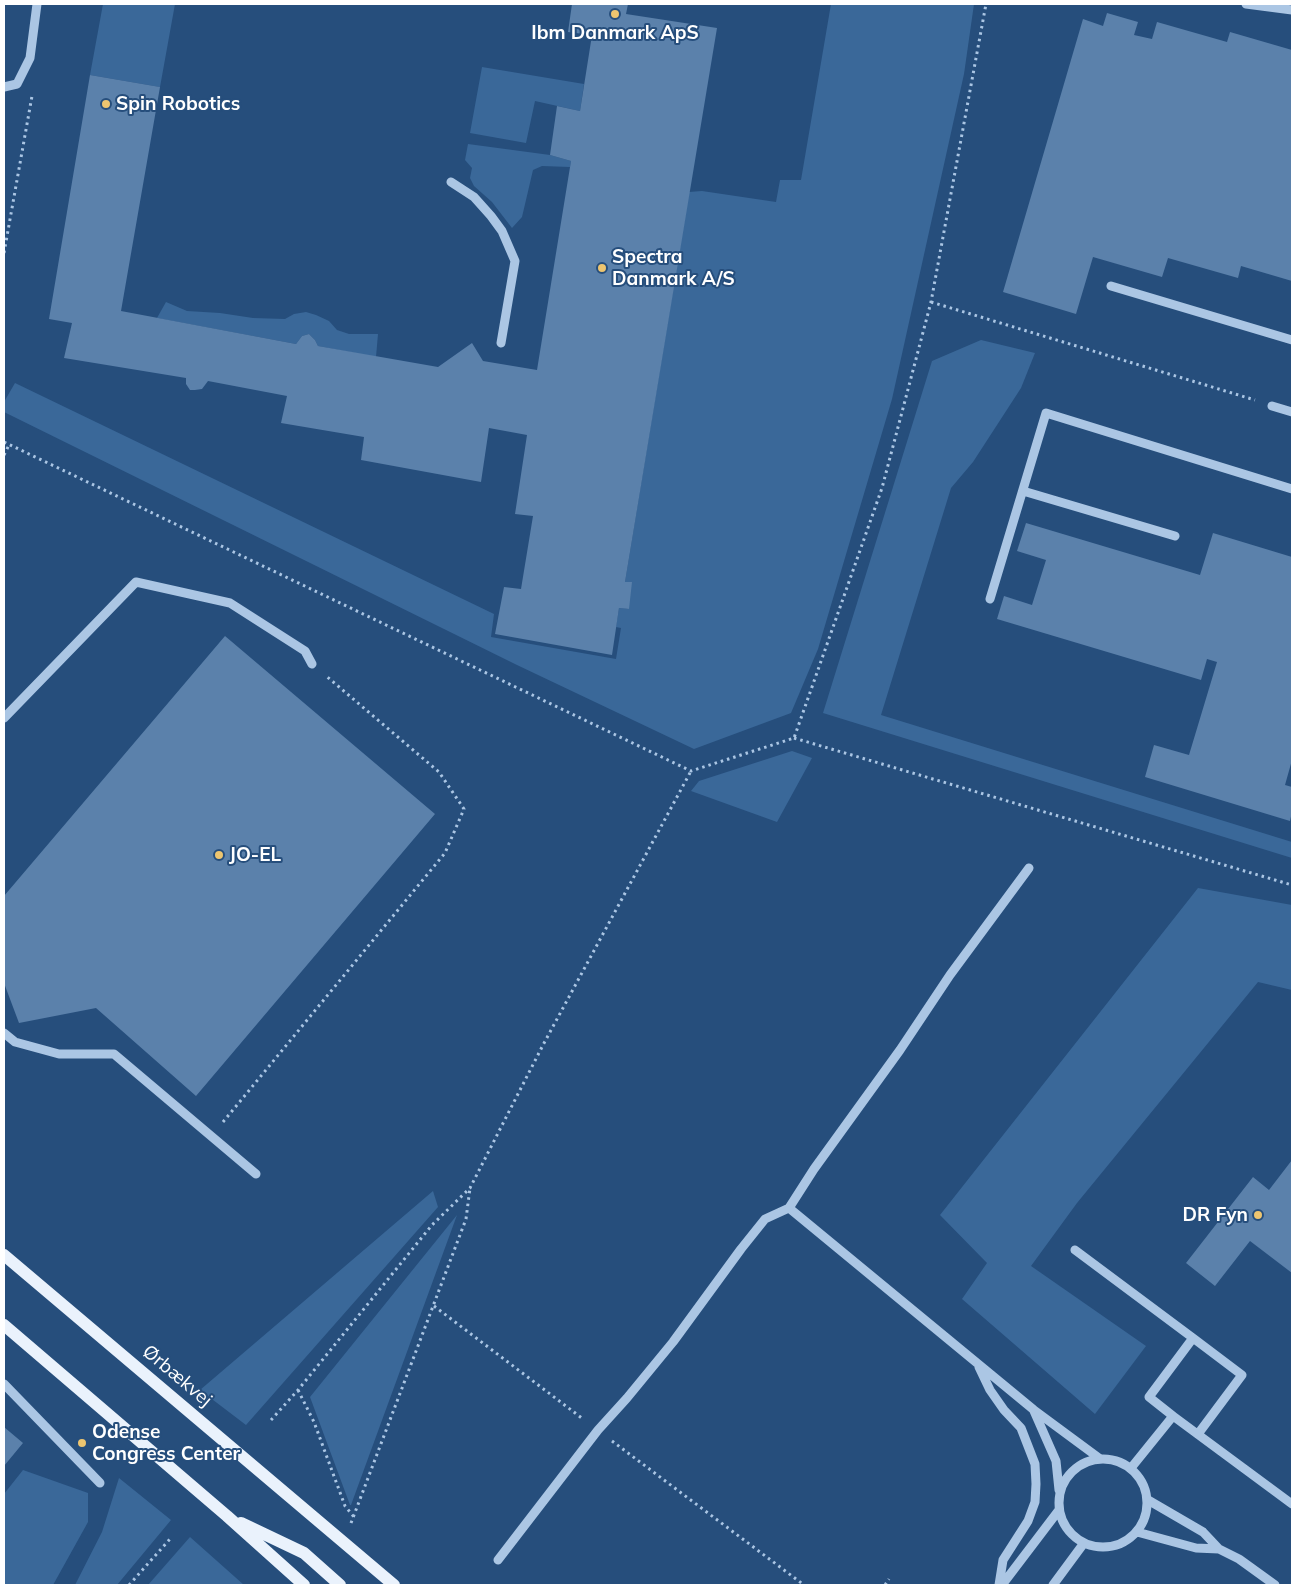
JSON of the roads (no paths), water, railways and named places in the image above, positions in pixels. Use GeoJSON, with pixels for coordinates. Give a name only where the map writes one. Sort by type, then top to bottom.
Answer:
{"type":"FeatureCollection","features":[{"type":"Feature","properties":{"kind":"main road","name":"Ørbækvej"},"geometry":{"type":"LineString","coordinates":[[4,1254],[394,1585]]}},
{"type":"Feature","properties":{"kind":"main road"},"geometry":{"type":"LineString","coordinates":[[4,1325],[227,1516],[304,1585]]}},
{"type":"Feature","properties":{"kind":"main road"},"geometry":{"type":"LineString","coordinates":[[227,1516],[304,1553],[340,1585]]}},
{"type":"Feature","properties":{"kind":"street"},"geometry":{"type":"LineString","coordinates":[[4,87],[17,84],[30,58],[37,4]]}},
{"type":"Feature","properties":{"kind":"street"},"geometry":{"type":"LineString","coordinates":[[1246,4],[1292,10]]}},
{"type":"Feature","properties":{"kind":"street"},"geometry":{"type":"LineString","coordinates":[[451,182],[474,197],[491,216],[502,231],[514,256],[515,260],[501,343]]}},
{"type":"Feature","properties":{"kind":"street"},"geometry":{"type":"LineString","coordinates":[[1111,286],[1292,340]]}},
{"type":"Feature","properties":{"kind":"street"},"geometry":{"type":"LineString","coordinates":[[1272,406],[1292,412]]}},
{"type":"Feature","properties":{"kind":"street"},"geometry":{"type":"LineString","coordinates":[[990,599],[1046,413],[1292,489]]}},
{"type":"Feature","properties":{"kind":"street"},"geometry":{"type":"LineString","coordinates":[[1023,491],[1175,536]]}},
{"type":"Feature","properties":{"kind":"street"},"geometry":{"type":"LineString","coordinates":[[4,718],[136,582],[230,603],[305,651],[312,664]]}},
{"type":"Feature","properties":{"kind":"street"},"geometry":{"type":"LineString","coordinates":[[498,1560],[598,1430],[673,1342],[765,1219],[788,1208],[950,976],[1029,868]]}},
{"type":"Feature","properties":{"kind":"street"},"geometry":{"type":"LineString","coordinates":[[4,1033],[14,1042],[59,1054],[114,1054],[256,1174]]}},
{"type":"Feature","properties":{"kind":"street"},"geometry":{"type":"LineString","coordinates":[[788,1208],[1034,1410],[1099,1458],[1122,1462],[1131,1468],[1140,1477],[1146,1488],[1148,1500],[1147,1512],[1143,1523],[1137,1532],[1125,1542],[1112,1546],[1098,1547],[1084,1543],[1072,1535],[1063,1524],[1059,1510],[1056,1461],[1034,1410]]}},
{"type":"Feature","properties":{"kind":"street"},"geometry":{"type":"LineString","coordinates":[[1075,1250],[1242,1374],[1198,1434]]}},
{"type":"Feature","properties":{"kind":"street"},"geometry":{"type":"LineString","coordinates":[[1193,1338],[1148,1397],[1292,1504]]}},
{"type":"Feature","properties":{"kind":"street"},"geometry":{"type":"LineString","coordinates":[[978,1364],[990,1390],[1004,1410],[1021,1428],[1035,1464],[1035,1502],[1028,1521],[1003,1560],[1001,1585]]}},
{"type":"Feature","properties":{"kind":"street"},"geometry":{"type":"LineString","coordinates":[[4,1384],[100,1483]]}},
{"type":"Feature","properties":{"kind":"street"},"geometry":{"type":"LineString","coordinates":[[1131,1468],[1173,1416]]}},
{"type":"Feature","properties":{"kind":"street"},"geometry":{"type":"LineString","coordinates":[[1059,1493],[1064,1480],[1074,1469],[1086,1462],[1099,1458]]}},
{"type":"Feature","properties":{"kind":"street"},"geometry":{"type":"LineString","coordinates":[[1148,1500],[1203,1532],[1219,1549],[1240,1559],[1275,1585]]}},
{"type":"Feature","properties":{"kind":"street"},"geometry":{"type":"LineString","coordinates":[[1001,1585],[1059,1510]]}},
{"type":"Feature","properties":{"kind":"street"},"geometry":{"type":"LineString","coordinates":[[1137,1532],[1196,1548],[1219,1549]]}},
{"type":"Feature","properties":{"kind":"street"},"geometry":{"type":"LineString","coordinates":[[1053,1585],[1084,1543]]}},
{"type":"Feature","properties":{"kind":"place","name":"Ibm Danmark ApS"},"geometry":{"type":"Point","coordinates":[615,14]}},
{"type":"Feature","properties":{"kind":"place","name":"Spin Robotics"},"geometry":{"type":"Point","coordinates":[106,104]}},
{"type":"Feature","properties":{"kind":"place","name":"Spectra Danmark A/S"},"geometry":{"type":"Point","coordinates":[602,268]}},
{"type":"Feature","properties":{"kind":"place","name":"JO-EL"},"geometry":{"type":"Point","coordinates":[219,855]}},
{"type":"Feature","properties":{"kind":"place","name":"DR Fyn"},"geometry":{"type":"Point","coordinates":[1258,1215]}},
{"type":"Feature","properties":{"kind":"place","name":"Odense Congress Center"},"geometry":{"type":"Point","coordinates":[82,1443]}}]}
